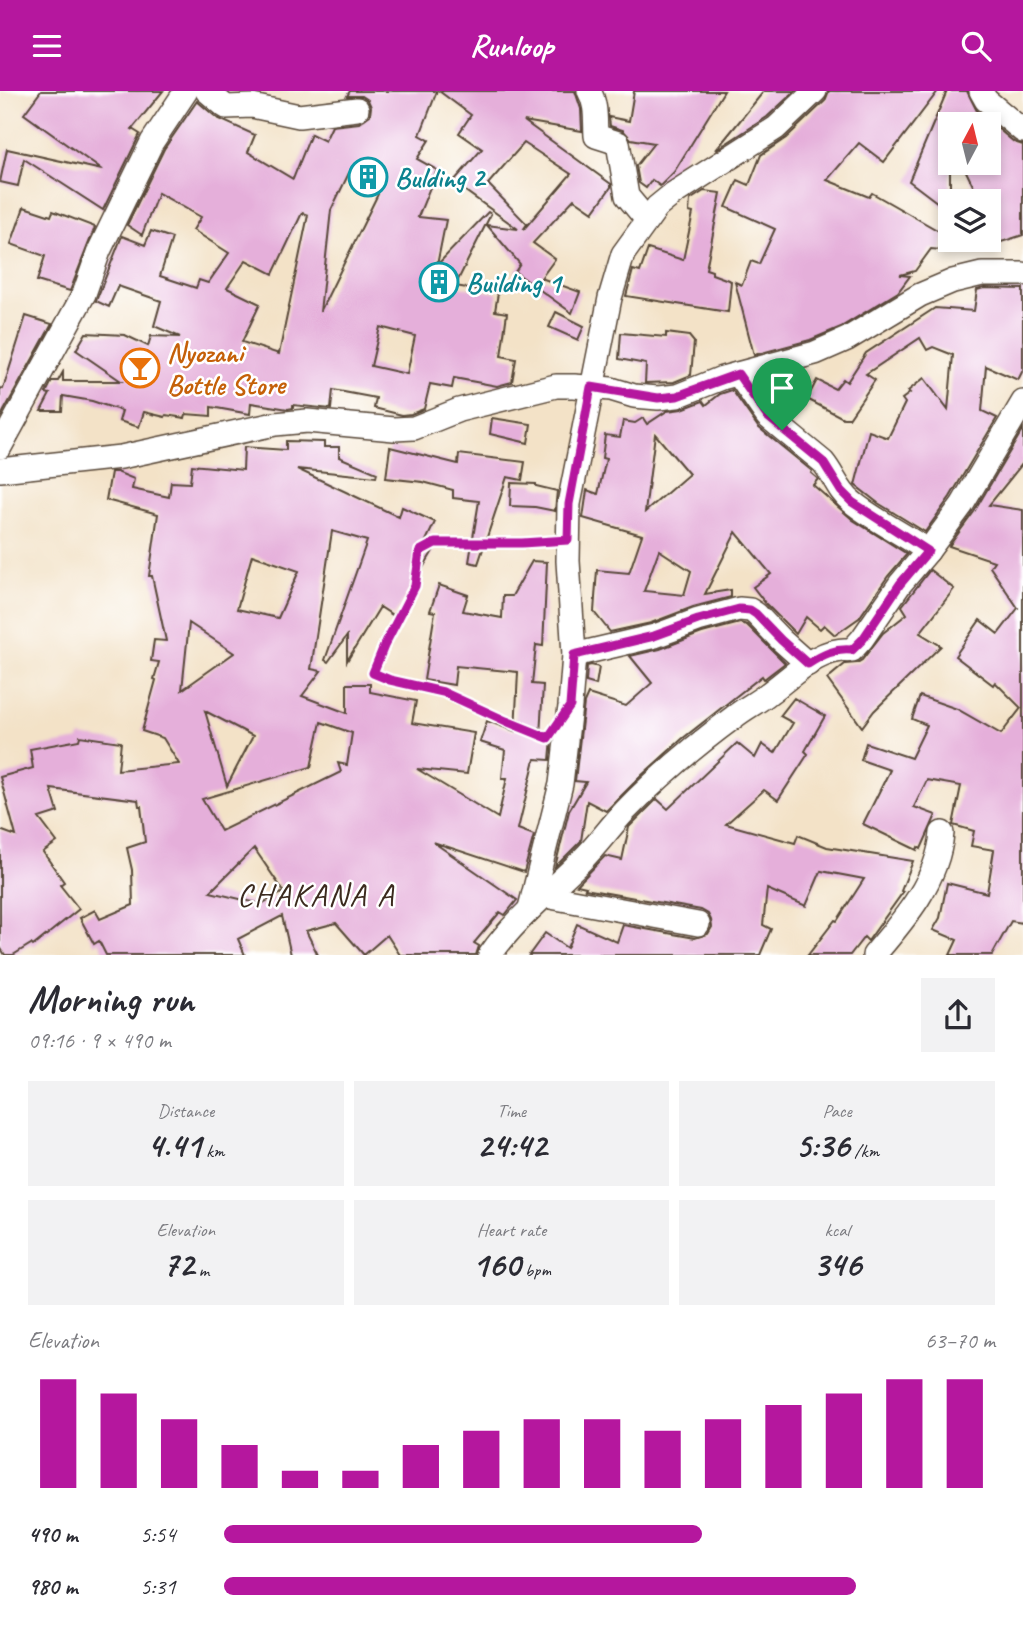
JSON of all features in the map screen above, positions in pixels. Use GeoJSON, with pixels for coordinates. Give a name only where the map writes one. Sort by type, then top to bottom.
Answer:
{"type":"FeatureCollection","features":[{"type":"Feature","properties":{"kind":"street"},"geometry":{"type":"LineString","coordinates":[[0,447],[84,294],[99,251],[152,142],[186,91]]}},
{"type":"Feature","properties":{"kind":"street"},"geometry":{"type":"LineString","coordinates":[[207,91],[226,107],[252,106],[299,116],[357,109]]}},
{"type":"Feature","properties":{"kind":"street"},"geometry":{"type":"LineString","coordinates":[[589,91],[595,112],[596,136],[618,143],[627,196],[647,220]]}},
{"type":"Feature","properties":{"kind":"street"},"geometry":{"type":"LineString","coordinates":[[538,902],[561,784],[574,655],[568,540],[569,504],[610,298],[623,254],[647,220],[673,194],[776,128],[816,91]]}},
{"type":"Feature","properties":{"kind":"street"},"geometry":{"type":"LineString","coordinates":[[981,91],[986,100],[1023,131]]}},
{"type":"Feature","properties":{"kind":"street"},"geometry":{"type":"LineString","coordinates":[[0,470],[121,457],[275,423],[307,421],[394,429],[414,428],[459,410],[556,386],[591,387],[658,398],[677,396],[738,374],[815,353],[847,339],[920,295],[953,281],[982,274],[1023,274]]}},
{"type":"Feature","properties":{"kind":"street"},"geometry":{"type":"LineString","coordinates":[[738,374],[767,416],[823,462],[841,491],[852,502],[928,551]]}},
{"type":"Feature","properties":{"kind":"street"},"geometry":{"type":"LineString","coordinates":[[490,955],[538,902],[598,844],[624,812],[684,757],[736,715],[823,654],[843,649],[852,650],[863,639],[900,584],[962,505],[1023,402]]}},
{"type":"Feature","properties":{"kind":"street"},"geometry":{"type":"LineString","coordinates":[[574,655],[654,636],[739,609],[750,610],[756,614],[808,664]]}},
{"type":"Feature","properties":{"kind":"street"},"geometry":{"type":"LineString","coordinates":[[874,955],[920,895],[933,870],[942,833]]}},
{"type":"Feature","properties":{"kind":"street"},"geometry":{"type":"LineString","coordinates":[[538,902],[698,924]]}},
{"type":"Feature","properties":{"kind":"path"},"geometry":{"type":"LineString","coordinates":[[548,738],[443,692],[390,680],[373,673],[415,586],[420,551],[435,543],[568,540]]}},
{"type":"Feature","properties":{"kind":"building"},"geometry":{"type":"Polygon","coordinates":[[[41,91],[163,91],[132,129],[140,134],[103,210],[24,159],[18,186],[0,182],[7,149],[102,170],[24,114],[41,91]]]}},
{"type":"Feature","properties":{"kind":"building"},"geometry":{"type":"Polygon","coordinates":[[[350,91],[437,91],[420,135],[429,140],[417,159],[437,170],[418,217],[446,220],[437,265],[488,212],[491,214],[455,286],[498,293],[495,311],[507,313],[501,356],[516,359],[512,382],[497,386],[454,378],[452,388],[430,384],[424,409],[402,415],[374,408],[376,398],[333,390],[331,409],[293,405],[293,408],[288,409],[251,403],[250,414],[211,407],[211,416],[186,414],[185,418],[144,412],[139,427],[119,421],[122,411],[92,401],[63,396],[62,411],[41,411],[50,394],[46,393],[52,381],[58,381],[63,372],[63,381],[121,381],[76,350],[86,333],[125,335],[148,346],[151,336],[180,337],[154,326],[161,301],[118,286],[109,307],[96,301],[122,236],[145,245],[151,231],[172,238],[160,276],[196,288],[199,280],[208,283],[229,253],[193,230],[201,217],[158,193],[142,235],[127,225],[164,149],[197,101],[217,118],[255,135],[248,152],[293,179],[311,134],[325,141],[332,126],[359,123],[370,115],[368,100],[362,96],[347,96],[350,91]],[[349,173],[331,210],[320,312],[378,194],[349,173]],[[302,213],[273,274],[246,260],[227,288],[260,304],[242,342],[279,354],[308,215],[302,213]],[[380,327],[371,366],[407,374],[415,336],[380,327]]]}},
{"type":"Feature","properties":{"kind":"building"},"geometry":{"type":"Polygon","coordinates":[[[439,91],[575,91],[581,109],[582,131],[524,121],[611,184],[593,212],[574,199],[533,243],[555,259],[541,278],[580,292],[572,313],[515,272],[520,264],[487,225],[518,229],[453,182],[482,149],[459,133],[471,115],[439,91]],[[524,143],[488,184],[527,224],[523,230],[571,174],[524,143]]]}},
{"type":"Feature","properties":{"kind":"building"},"geometry":{"type":"Polygon","coordinates":[[[634,91],[724,91],[674,172],[660,186],[652,180],[646,188],[639,183],[636,166],[654,143],[631,139],[623,130],[610,126],[609,117],[629,121],[634,91]]]}},
{"type":"Feature","properties":{"kind":"building"},"geometry":{"type":"Polygon","coordinates":[[[764,91],[795,91],[767,117],[716,150],[764,91]]]}},
{"type":"Feature","properties":{"kind":"building"},"geometry":{"type":"Polygon","coordinates":[[[829,91],[938,91],[884,162],[859,143],[827,180],[869,197],[872,193],[938,231],[938,250],[931,249],[915,271],[900,275],[910,276],[898,292],[841,327],[810,340],[754,355],[735,282],[742,285],[751,261],[759,264],[775,229],[726,207],[738,180],[749,185],[761,155],[786,138],[825,101],[829,91]]]}},
{"type":"Feature","properties":{"kind":"building"},"geometry":{"type":"Polygon","coordinates":[[[947,91],[967,91],[978,112],[938,112],[947,91]]]}},
{"type":"Feature","properties":{"kind":"building"},"geometry":{"type":"Polygon","coordinates":[[[938,112],[938,175],[950,175],[950,189],[938,189],[938,203],[909,181],[938,112]]]}},
{"type":"Feature","properties":{"kind":"building"},"geometry":{"type":"Polygon","coordinates":[[[1001,131],[1014,142],[1023,145],[1023,235],[1001,242],[1001,189],[975,189],[968,175],[1001,175],[1001,131]]]}},
{"type":"Feature","properties":{"kind":"building"},"geometry":{"type":"Polygon","coordinates":[[[704,191],[721,193],[706,269],[731,281],[728,312],[626,296],[633,270],[640,272],[648,249],[683,260],[693,213],[689,212],[690,200],[704,191]]]}},
{"type":"Feature","properties":{"kind":"building"},"geometry":{"type":"Polygon","coordinates":[[[24,207],[51,216],[53,211],[95,227],[70,291],[37,281],[45,256],[11,244],[24,207]]]}},
{"type":"Feature","properties":{"kind":"building"},"geometry":{"type":"Polygon","coordinates":[[[1023,289],[1023,370],[1018,380],[986,366],[982,411],[997,418],[950,497],[925,532],[878,503],[855,485],[869,431],[888,438],[905,403],[902,399],[924,378],[948,410],[953,355],[933,347],[927,350],[920,338],[866,374],[875,380],[849,418],[843,418],[807,399],[817,380],[835,389],[843,379],[847,382],[866,353],[935,308],[974,311],[977,290],[1023,289]]]}},
{"type":"Feature","properties":{"kind":"building"},"geometry":{"type":"Polygon","coordinates":[[[556,312],[584,326],[578,340],[549,327],[556,312]]]}},
{"type":"Feature","properties":{"kind":"building"},"geometry":{"type":"Polygon","coordinates":[[[26,316],[52,324],[0,418],[0,388],[3,389],[26,316]]]}},
{"type":"Feature","properties":{"kind":"building"},"geometry":{"type":"Polygon","coordinates":[[[621,333],[689,336],[694,342],[691,375],[674,382],[645,383],[646,364],[619,359],[621,333]]]}},
{"type":"Feature","properties":{"kind":"building"},"geometry":{"type":"Polygon","coordinates":[[[732,390],[758,427],[812,471],[818,479],[813,485],[853,520],[907,554],[859,618],[835,635],[824,625],[820,629],[806,617],[796,634],[766,604],[753,587],[771,574],[736,532],[705,594],[731,590],[731,597],[693,607],[651,623],[610,632],[594,612],[597,570],[629,573],[642,535],[583,518],[587,490],[598,494],[606,459],[602,458],[605,435],[620,437],[623,421],[635,423],[643,418],[647,424],[667,411],[703,401],[706,405],[720,394],[732,390]],[[655,434],[645,512],[689,474],[655,434]],[[659,550],[644,591],[684,595],[691,571],[659,550]]]}},
{"type":"Feature","properties":{"kind":"building"},"geometry":{"type":"Polygon","coordinates":[[[778,393],[793,409],[788,415],[772,398],[778,393]]]}},
{"type":"Feature","properties":{"kind":"building"},"geometry":{"type":"Polygon","coordinates":[[[492,418],[531,424],[528,443],[490,434],[492,418]]]}},
{"type":"Feature","properties":{"kind":"building"},"geometry":{"type":"Polygon","coordinates":[[[1023,429],[1023,463],[989,505],[1023,510],[1023,923],[1011,921],[992,955],[950,955],[957,940],[933,930],[940,918],[947,883],[987,893],[994,850],[971,846],[974,831],[953,825],[961,786],[927,780],[914,807],[936,815],[921,849],[918,847],[917,850],[863,824],[890,770],[861,760],[866,743],[911,758],[927,725],[912,719],[920,696],[957,709],[1001,734],[1021,708],[995,682],[993,685],[955,656],[980,620],[998,634],[1018,608],[990,567],[994,561],[949,546],[974,512],[1023,429]]]}},
{"type":"Feature","properties":{"kind":"building"},"geometry":{"type":"Polygon","coordinates":[[[286,441],[324,442],[324,447],[339,447],[339,457],[377,473],[376,477],[297,469],[399,517],[402,507],[435,522],[423,547],[433,551],[394,616],[380,607],[347,661],[347,636],[328,662],[325,660],[367,541],[332,531],[311,669],[321,671],[302,696],[347,713],[347,684],[370,684],[370,692],[416,701],[412,723],[474,733],[467,774],[417,769],[498,818],[507,778],[502,778],[505,750],[480,742],[487,721],[515,731],[518,672],[456,666],[454,685],[424,680],[435,612],[430,611],[439,585],[468,595],[463,611],[502,618],[503,596],[512,596],[532,561],[547,562],[543,646],[536,645],[532,684],[543,685],[540,736],[552,738],[550,760],[535,759],[518,829],[534,835],[524,872],[433,842],[517,900],[505,915],[500,912],[474,943],[479,946],[476,955],[400,955],[387,935],[364,955],[336,923],[306,931],[318,955],[291,955],[282,916],[238,939],[245,955],[106,955],[99,941],[94,944],[80,918],[95,910],[100,919],[133,905],[132,870],[127,848],[145,842],[141,806],[138,800],[51,789],[58,812],[39,818],[57,842],[43,852],[64,882],[60,885],[79,909],[33,946],[31,944],[13,955],[5,955],[0,947],[0,830],[16,836],[0,777],[33,768],[30,749],[79,740],[80,736],[121,742],[118,770],[179,764],[163,738],[142,731],[159,662],[151,661],[154,640],[166,641],[152,576],[149,576],[158,514],[106,500],[111,472],[134,479],[132,489],[169,497],[171,482],[190,483],[192,465],[243,470],[244,447],[286,450],[286,441]],[[252,555],[237,609],[278,618],[299,571],[252,555]],[[189,623],[182,690],[234,653],[189,623]],[[205,711],[227,786],[253,736],[205,711]],[[321,722],[311,767],[202,799],[221,831],[341,772],[338,763],[347,765],[352,733],[321,722]],[[254,848],[210,892],[261,904],[284,892],[254,848]]]}},
{"type":"Feature","properties":{"kind":"building"},"geometry":{"type":"Polygon","coordinates":[[[390,447],[458,464],[459,454],[525,462],[522,480],[507,477],[478,564],[469,562],[479,501],[453,498],[453,490],[423,482],[386,478],[390,447]]]}},
{"type":"Feature","properties":{"kind":"building"},"geometry":{"type":"Polygon","coordinates":[[[511,483],[536,484],[557,491],[555,511],[510,506],[511,483]]]}},
{"type":"Feature","properties":{"kind":"building"},"geometry":{"type":"Polygon","coordinates":[[[930,570],[954,589],[920,633],[941,646],[874,711],[862,727],[827,679],[845,664],[862,660],[883,633],[907,614],[902,606],[930,570]]]}},
{"type":"Feature","properties":{"kind":"building"},"geometry":{"type":"Polygon","coordinates":[[[740,623],[747,625],[785,663],[764,679],[762,676],[682,739],[606,811],[587,801],[581,841],[555,867],[569,811],[586,782],[575,781],[584,703],[588,694],[626,706],[652,683],[630,656],[740,623]]]}},
{"type":"Feature","properties":{"kind":"building"},"geometry":{"type":"Polygon","coordinates":[[[587,666],[599,667],[596,685],[586,682],[587,666]]]}},
{"type":"Feature","properties":{"kind":"building"},"geometry":{"type":"Polygon","coordinates":[[[794,698],[825,716],[805,751],[808,754],[778,800],[764,790],[726,824],[795,843],[798,835],[827,847],[913,861],[901,891],[903,892],[868,941],[864,937],[850,955],[808,955],[835,920],[837,921],[864,879],[821,871],[806,906],[767,889],[763,925],[771,929],[760,955],[529,955],[545,933],[567,948],[577,924],[617,942],[623,925],[695,938],[708,934],[712,927],[711,920],[708,914],[701,910],[585,889],[586,887],[577,885],[605,856],[622,860],[629,827],[657,799],[668,809],[737,743],[755,758],[762,744],[775,753],[793,723],[780,716],[794,698]]]}},
{"type":"Feature","properties":{"kind":"place","name":"Bulding 2"},"geometry":{"type":"Point","coordinates":[368,177]}},
{"type":"Feature","properties":{"kind":"place","name":"Building 1"},"geometry":{"type":"Point","coordinates":[439,282]}},
{"type":"Feature","properties":{"kind":"place","name":"Nyozani Bottle Store"},"geometry":{"type":"Point","coordinates":[140,368]}},
{"type":"Feature","properties":{"kind":"district","name":"CHAKANA A"},"geometry":{"type":"Point","coordinates":[316,894]}},
{"type":"Feature","properties":{"kind":"route"},"geometry":{"type":"LineString","coordinates":[[738,374],[767,416],[782,430],[823,462],[841,491],[852,502],[928,551],[900,584],[863,639],[852,650],[843,649],[823,654],[808,664],[781,640],[765,621],[750,610],[739,609],[654,636],[574,655],[570,706],[548,738],[443,692],[390,680],[373,673],[415,586],[420,551],[435,543],[568,540],[569,504],[591,387],[658,398],[677,396],[738,374]]}}]}
